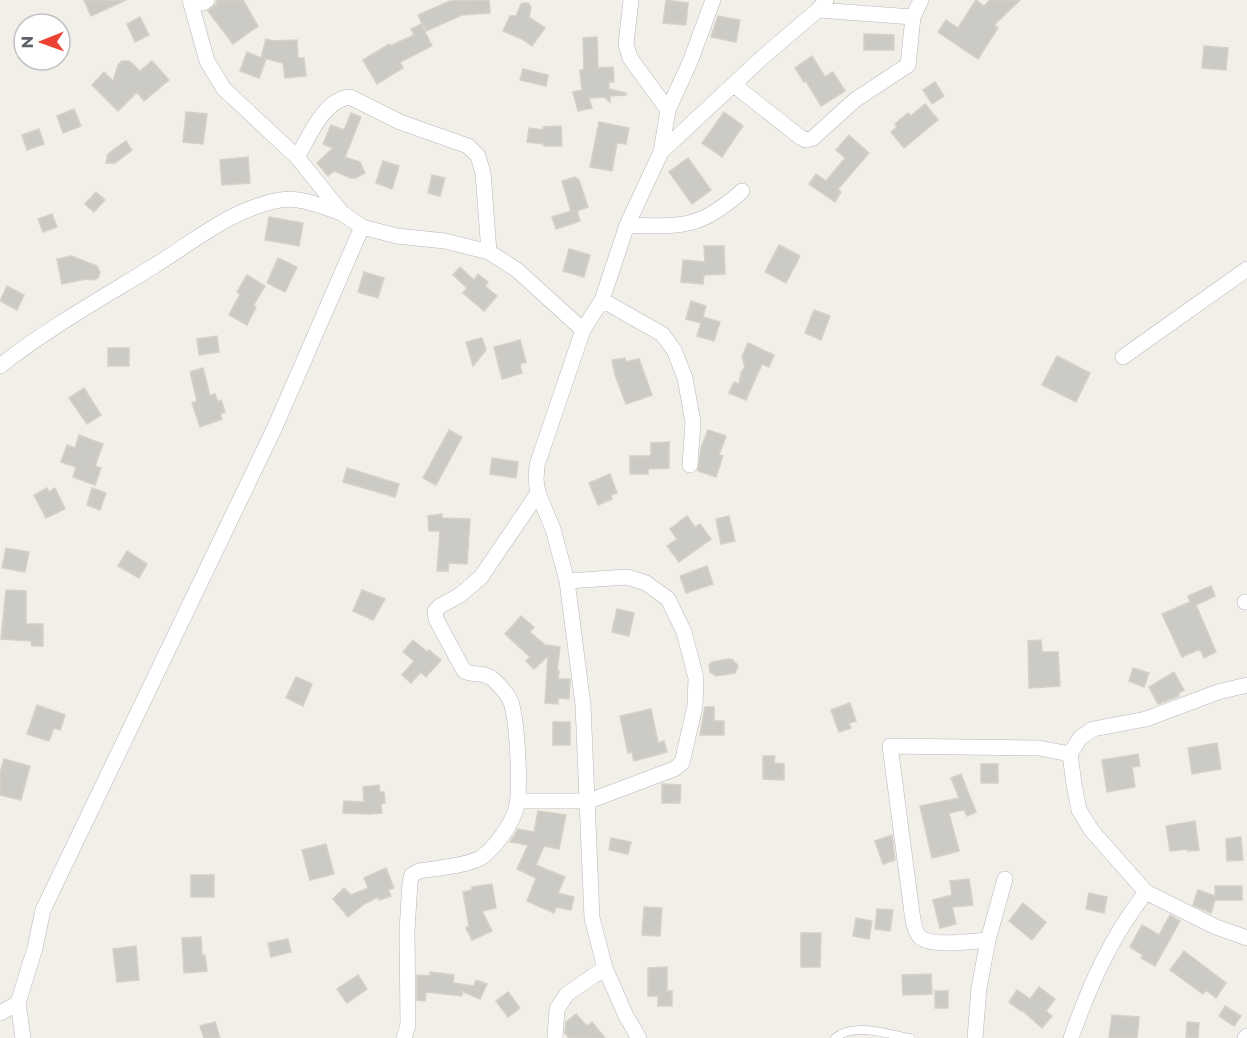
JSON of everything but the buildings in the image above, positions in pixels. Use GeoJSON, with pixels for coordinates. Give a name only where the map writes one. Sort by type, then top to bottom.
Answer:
{"type":"FeatureCollection","features":[{"type":"Feature","properties":{"kind":"street"},"geometry":{"type":"LineString","coordinates":[[190,0],[203,48],[214,75],[224,89],[297,158],[342,213],[362,227],[397,236],[445,242],[489,252],[517,270],[583,330]]}},
{"type":"Feature","properties":{"kind":"street"},"geometry":{"type":"LineString","coordinates":[[196,0],[203,3],[207,0]]}},
{"type":"Feature","properties":{"kind":"street"},"geometry":{"type":"LineString","coordinates":[[631,0],[626,44],[630,58],[668,110]]}},
{"type":"Feature","properties":{"kind":"street"},"geometry":{"type":"LineString","coordinates":[[639,1038],[626,1016],[605,968],[592,918],[589,801],[583,705],[567,581],[553,529],[538,493],[537,465],[583,330],[602,300],[627,225],[661,152],[668,110],[690,62],[713,0]]}},
{"type":"Feature","properties":{"kind":"street"},"geometry":{"type":"LineString","coordinates":[[734,85],[800,137],[806,140],[813,138],[855,100],[908,65],[913,17],[921,0]]}},
{"type":"Feature","properties":{"kind":"street"},"geometry":{"type":"LineString","coordinates":[[661,152],[822,5],[913,17]]}},
{"type":"Feature","properties":{"kind":"street"},"geometry":{"type":"LineString","coordinates":[[297,158],[323,114],[335,101],[351,97],[400,122],[468,146],[478,156],[483,173],[489,252]]}},
{"type":"Feature","properties":{"kind":"street"},"geometry":{"type":"LineString","coordinates":[[627,225],[675,227],[700,221],[742,191]]}},
{"type":"Feature","properties":{"kind":"street"},"geometry":{"type":"LineString","coordinates":[[0,366],[31,342],[210,230],[255,207],[282,199],[308,202],[342,213]]}},
{"type":"Feature","properties":{"kind":"street"},"geometry":{"type":"LineString","coordinates":[[23,1038],[18,1003],[35,948],[43,910],[274,427],[362,227]]}},
{"type":"Feature","properties":{"kind":"street"},"geometry":{"type":"LineString","coordinates":[[1123,357],[1247,269]]}},
{"type":"Feature","properties":{"kind":"street"},"geometry":{"type":"LineString","coordinates":[[602,300],[662,334],[674,350],[685,378],[693,422],[690,465]]}},
{"type":"Feature","properties":{"kind":"street"},"geometry":{"type":"LineString","coordinates":[[404,1038],[408,1025],[407,932],[412,875],[419,871],[472,861],[482,856],[500,838],[515,814],[518,801],[518,754],[511,702],[491,678],[481,673],[464,671],[436,620],[435,611],[460,595],[481,577],[538,493]]}},
{"type":"Feature","properties":{"kind":"street"},"geometry":{"type":"LineString","coordinates":[[518,801],[589,801],[674,769],[682,762],[695,706],[696,678],[684,632],[668,599],[646,583],[627,577],[567,581]]}},
{"type":"Feature","properties":{"kind":"street"},"geometry":{"type":"LineString","coordinates":[[1247,685],[1218,692],[1146,719],[1093,729],[1080,738],[1070,754],[1079,810],[1092,831],[1146,892],[1216,927],[1247,938]]}},
{"type":"Feature","properties":{"kind":"street"},"geometry":{"type":"LineString","coordinates":[[988,940],[939,943],[925,941],[916,933],[890,746],[1039,748],[1070,754]]}},
{"type":"Feature","properties":{"kind":"street"},"geometry":{"type":"LineString","coordinates":[[975,1038],[979,988],[988,940],[1005,879]]}},
{"type":"Feature","properties":{"kind":"street"},"geometry":{"type":"LineString","coordinates":[[1071,1038],[1101,962],[1123,922],[1146,892]]}},
{"type":"Feature","properties":{"kind":"street"},"geometry":{"type":"LineString","coordinates":[[555,1038],[557,1009],[567,994],[605,968]]}},
{"type":"Feature","properties":{"kind":"street"},"geometry":{"type":"LineString","coordinates":[[0,1013],[18,1003]]}},
{"type":"Feature","properties":{"kind":"lane"},"geometry":{"type":"LineString","coordinates":[[835,1038],[848,1031],[870,1030],[910,1038]]}}]}
